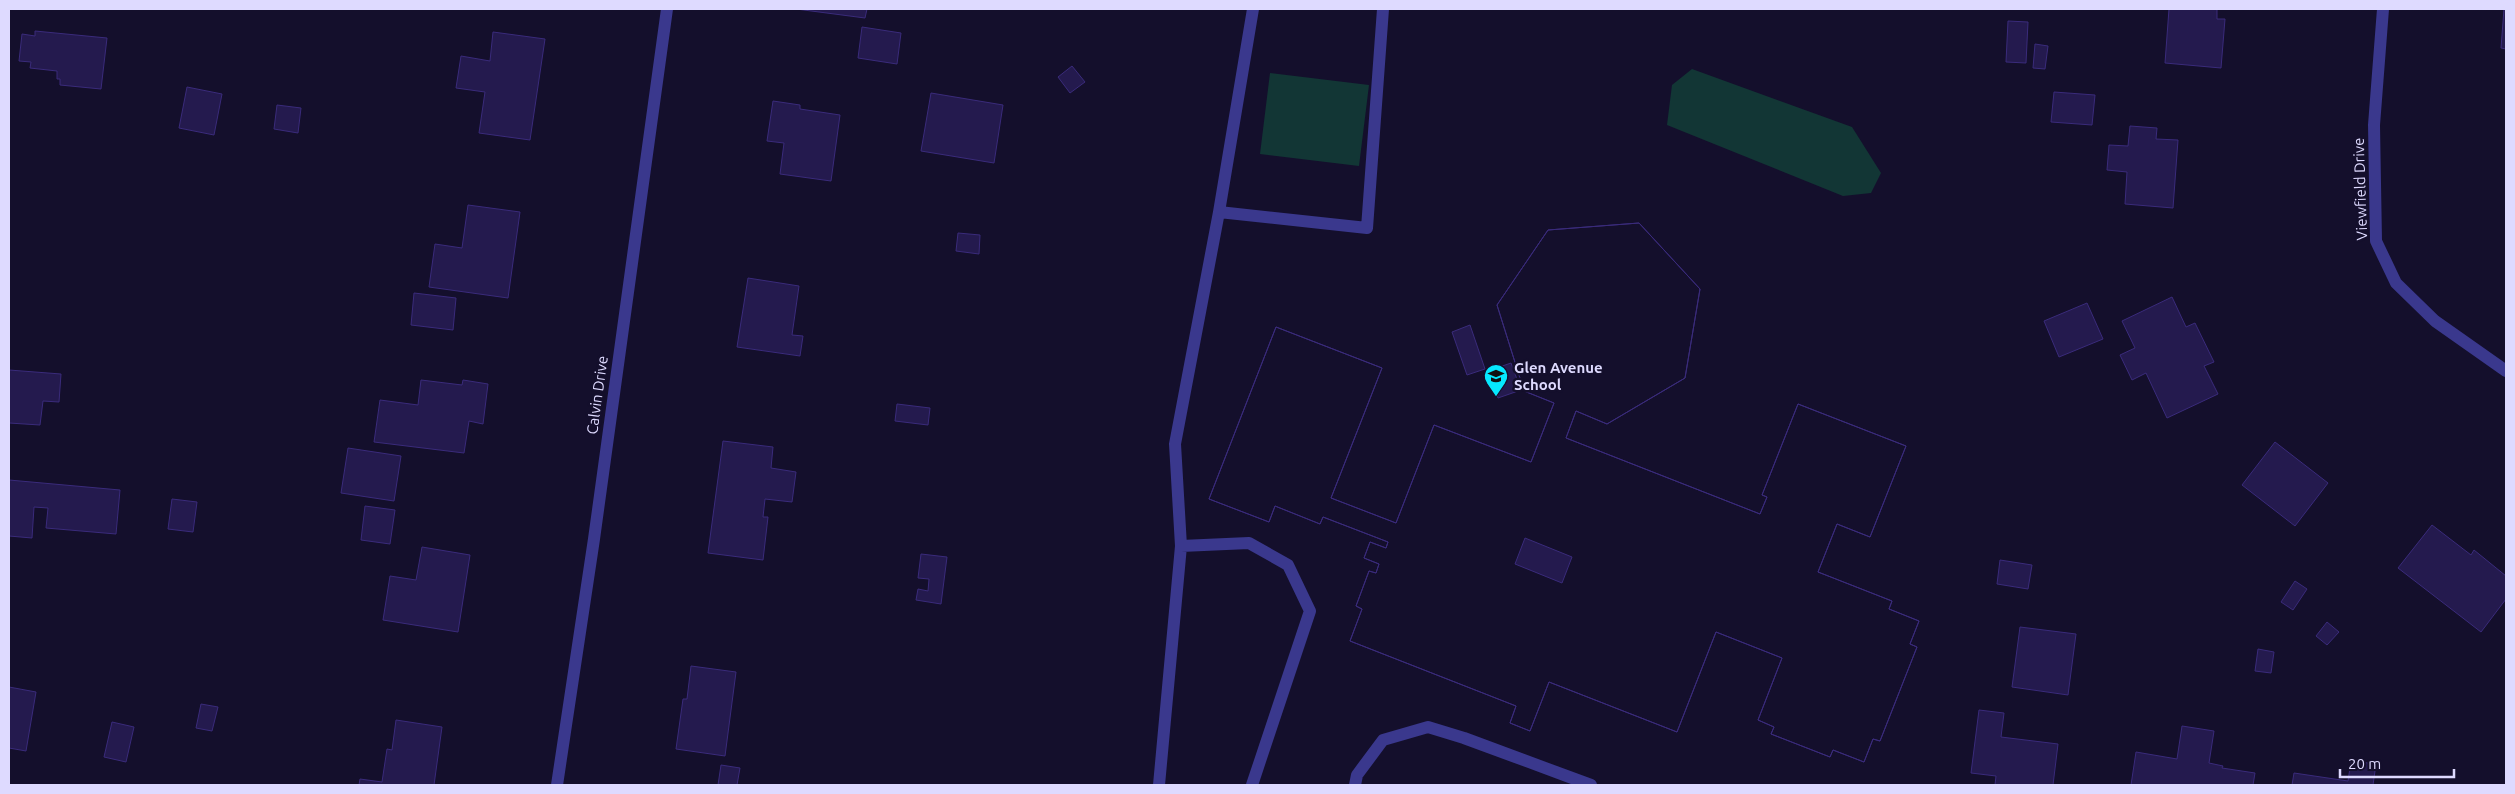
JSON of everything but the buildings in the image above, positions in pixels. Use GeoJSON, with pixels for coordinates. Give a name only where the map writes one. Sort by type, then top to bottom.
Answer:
{"type":"FeatureCollection","features":[{"type":"Feature","properties":{"kind":"street","name":"Calvin Drive"},"geometry":{"type":"LineString","coordinates":[[557,785],[593,548],[667,9]]}},
{"type":"Feature","properties":{"kind":"street"},"geometry":{"type":"LineString","coordinates":[[1159,785],[1181,546],[1176,444],[1220,212],[1253,9]]}},
{"type":"Feature","properties":{"kind":"street"},"geometry":{"type":"LineString","coordinates":[[1220,212],[1367,228],[1383,9]]}},
{"type":"Feature","properties":{"kind":"street","name":"Viewfield Drive"},"geometry":{"type":"LineString","coordinates":[[2383,9],[2374,125],[2376,240],[2396,283],[2436,321],[2506,371]]}},
{"type":"Feature","properties":{"kind":"street"},"geometry":{"type":"LineString","coordinates":[[1181,546],[1248,544],[1288,565],[1310,611],[1252,785]]}},
{"type":"Feature","properties":{"kind":"street"},"geometry":{"type":"LineString","coordinates":[[1355,785],[1358,775],[1382,740],[1428,727],[1464,738],[1591,785]]}},
{"type":"Feature","properties":{"kind":"green space"},"geometry":{"type":"Polygon","coordinates":[[[1692,69],[1852,127],[1881,173],[1871,193],[1843,196],[1667,125],[1672,85],[1692,69]]]}},
{"type":"Feature","properties":{"kind":"green space"},"geometry":{"type":"Polygon","coordinates":[[[1270,73],[1369,85],[1359,166],[1260,154],[1270,73]]]}},
{"type":"Feature","properties":{"kind":"place","name":"Glen Avenue School"},"geometry":{"type":"Point","coordinates":[1496,397]}}]}
